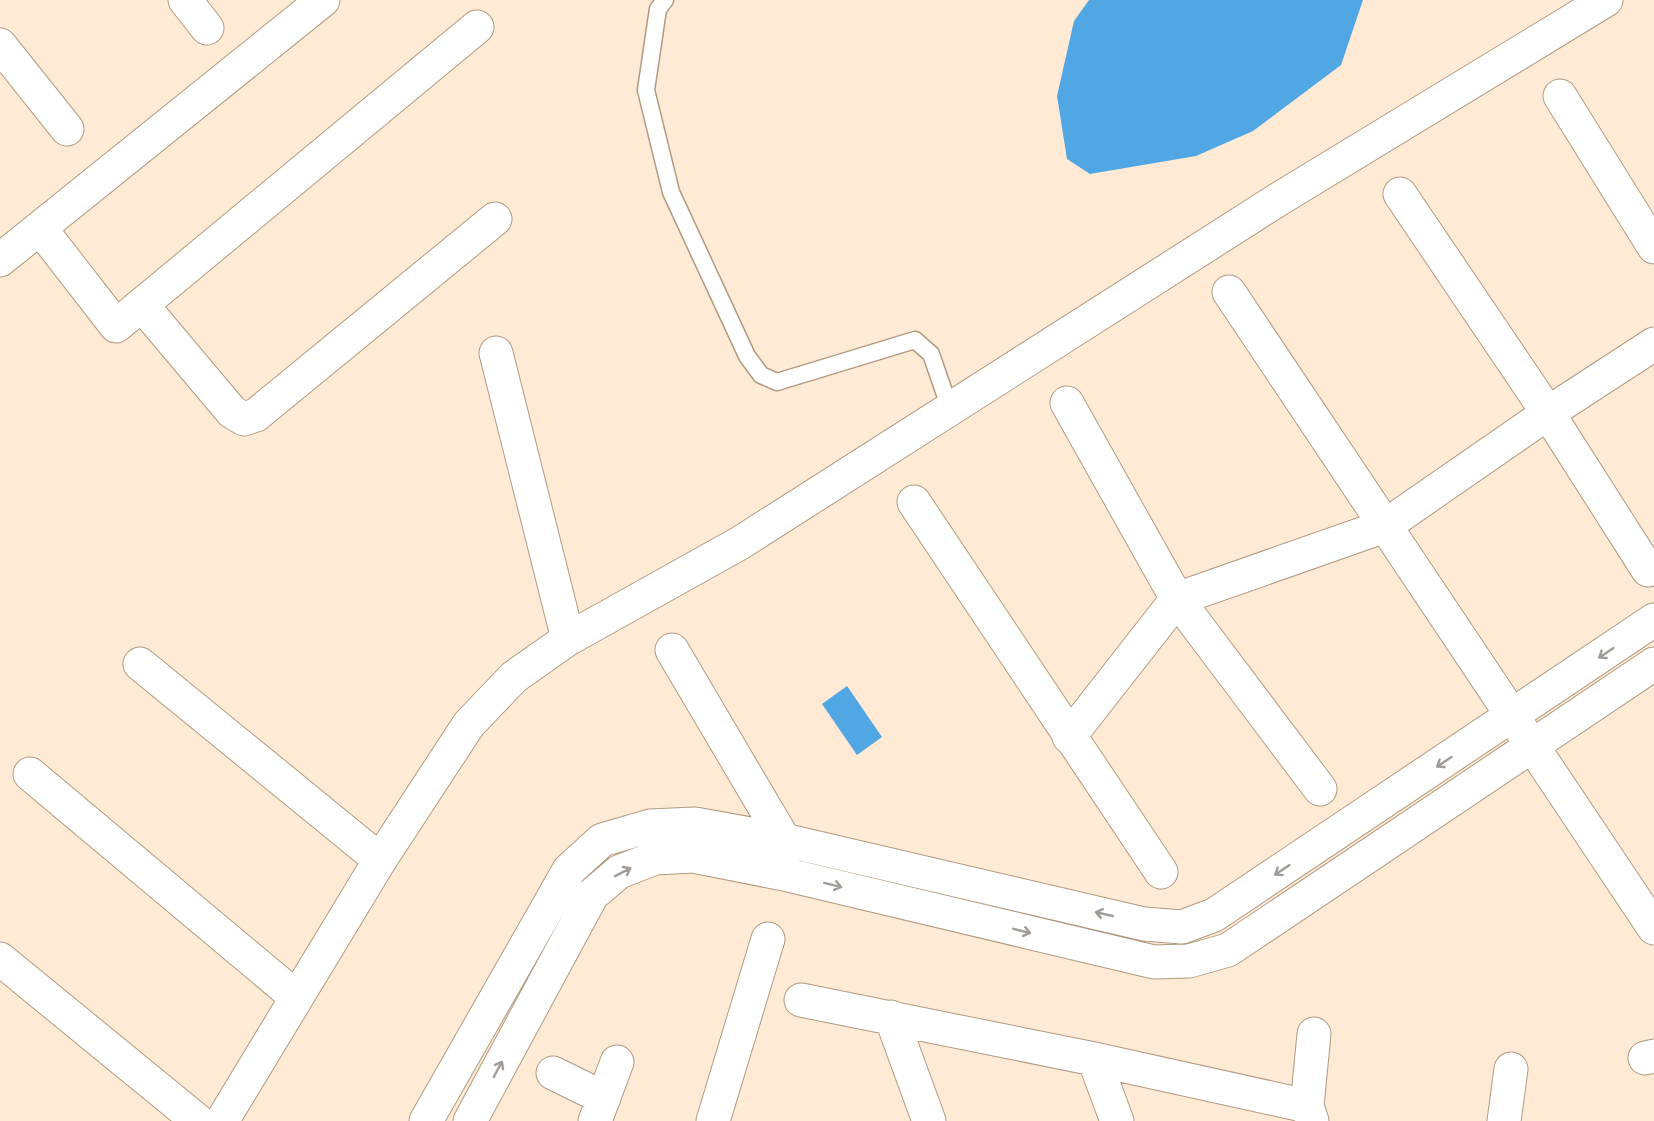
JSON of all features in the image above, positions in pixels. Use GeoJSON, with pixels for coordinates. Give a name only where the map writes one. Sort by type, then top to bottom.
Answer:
{"type":"FeatureCollection","features":[{"type":"Feature","properties":{"kind":"street"},"geometry":{"type":"LineString","coordinates":[[185,0],[207,28]]}},
{"type":"Feature","properties":{"kind":"street"},"geometry":{"type":"LineString","coordinates":[[0,260],[323,0]]}},
{"type":"Feature","properties":{"kind":"street"},"geometry":{"type":"LineString","coordinates":[[222,1121],[380,860],[469,724],[514,677],[568,639],[740,543],[1280,199],[1606,0]]}},
{"type":"Feature","properties":{"kind":"street"},"geometry":{"type":"LineString","coordinates":[[40,228],[116,326],[477,27]]}},
{"type":"Feature","properties":{"kind":"street"},"geometry":{"type":"LineString","coordinates":[[0,45],[67,129]]}},
{"type":"Feature","properties":{"kind":"street"},"geometry":{"type":"LineString","coordinates":[[1560,96],[1654,247]]}},
{"type":"Feature","properties":{"kind":"street"},"geometry":{"type":"LineString","coordinates":[[1400,194],[1548,412],[1648,570]]}},
{"type":"Feature","properties":{"kind":"street"},"geometry":{"type":"LineString","coordinates":[[142,305],[232,412],[244,419],[256,415],[495,219]]}},
{"type":"Feature","properties":{"kind":"street"},"geometry":{"type":"LineString","coordinates":[[1229,292],[1654,928]]}},
{"type":"Feature","properties":{"kind":"street"},"geometry":{"type":"LineString","coordinates":[[1069,737],[1177,599],[1384,526],[1548,412],[1654,344]]}},
{"type":"Feature","properties":{"kind":"street"},"geometry":{"type":"LineString","coordinates":[[496,353],[568,639]]}},
{"type":"Feature","properties":{"kind":"street"},"geometry":{"type":"LineString","coordinates":[[1067,403],[1177,599],[1320,789]]}},
{"type":"Feature","properties":{"kind":"street"},"geometry":{"type":"LineString","coordinates":[[914,502],[1161,872]]}},
{"type":"Feature","properties":{"kind":"street"},"geometry":{"type":"LineString","coordinates":[[426,1121],[569,870],[602,840],[650,826],[695,824],[784,840],[1144,924],[1182,927],[1214,915],[1654,620]]}},
{"type":"Feature","properties":{"kind":"street"},"geometry":{"type":"LineString","coordinates":[[672,650],[784,840],[784,874]]}},
{"type":"Feature","properties":{"kind":"street"},"geometry":{"type":"LineString","coordinates":[[140,664],[380,860]]}},
{"type":"Feature","properties":{"kind":"street"},"geometry":{"type":"LineString","coordinates":[[470,1121],[592,895],[619,872],[655,858],[693,856],[784,874],[1154,962],[1189,961],[1228,950],[1654,664]]}},
{"type":"Feature","properties":{"kind":"street"},"geometry":{"type":"LineString","coordinates":[[30,774],[296,997]]}},
{"type":"Feature","properties":{"kind":"street"},"geometry":{"type":"LineString","coordinates":[[1350,825],[1370,855]]}},
{"type":"Feature","properties":{"kind":"street"},"geometry":{"type":"LineString","coordinates":[[569,870],[592,895]]}},
{"type":"Feature","properties":{"kind":"street"},"geometry":{"type":"LineString","coordinates":[[719,1115],[768,939]]}},
{"type":"Feature","properties":{"kind":"street"},"geometry":{"type":"LineString","coordinates":[[0,958],[198,1121]]}},
{"type":"Feature","properties":{"kind":"street"},"geometry":{"type":"LineString","coordinates":[[801,1000],[1094,1059],[1309,1114],[1314,1034]]}},
{"type":"Feature","properties":{"kind":"street"},"geometry":{"type":"LineString","coordinates":[[891,1017],[929,1121]]}},
{"type":"Feature","properties":{"kind":"street"},"geometry":{"type":"LineString","coordinates":[[1094,1059],[1117,1121]]}},
{"type":"Feature","properties":{"kind":"street"},"geometry":{"type":"LineString","coordinates":[[553,1073],[599,1110],[617,1062]]}},
{"type":"Feature","properties":{"kind":"street"},"geometry":{"type":"LineString","coordinates":[[1504,1121],[1511,1069]]}},
{"type":"Feature","properties":{"kind":"lane"},"geometry":{"type":"LineString","coordinates":[[665,0],[658,9],[646,90],[671,192],[747,356],[761,375],[777,382],[915,340],[931,354],[950,409]]}},
{"type":"Feature","properties":{"kind":"water"},"geometry":{"type":"Polygon","coordinates":[[[1089,0],[1363,0],[1341,65],[1253,131],[1196,156],[1090,174],[1067,159],[1057,96],[1074,21],[1089,0]]]}},
{"type":"Feature","properties":{"kind":"water"},"geometry":{"type":"Polygon","coordinates":[[[847,686],[882,737],[857,755],[822,704],[847,686]]]}}]}
